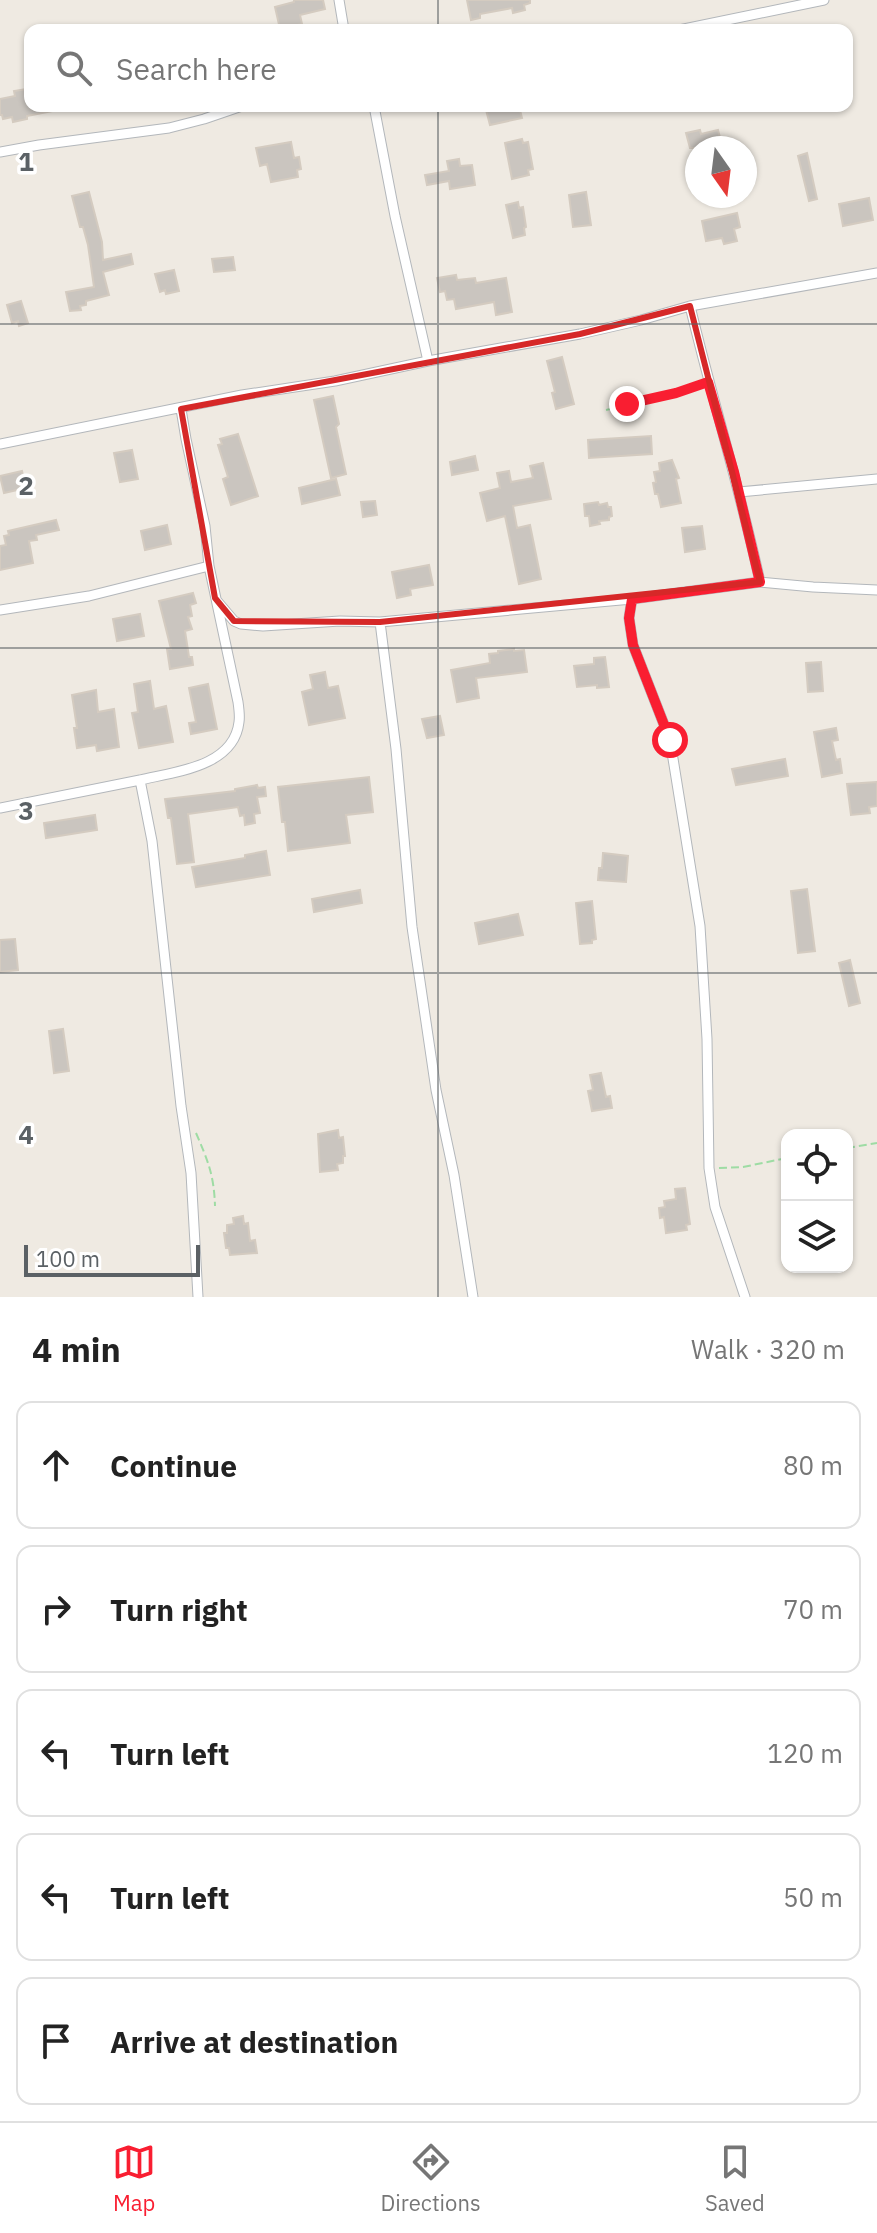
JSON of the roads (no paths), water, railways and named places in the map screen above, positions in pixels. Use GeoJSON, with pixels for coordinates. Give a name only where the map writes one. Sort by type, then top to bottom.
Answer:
{"type":"FeatureCollection","features":[{"type":"Feature","properties":{"kind":"street"},"geometry":{"type":"LineString","coordinates":[[339,0],[343,24]]}},
{"type":"Feature","properties":{"kind":"street"},"geometry":{"type":"LineString","coordinates":[[711,24],[824,0]]}},
{"type":"Feature","properties":{"kind":"street"},"geometry":{"type":"LineString","coordinates":[[0,152],[169,128],[224,112]]}},
{"type":"Feature","properties":{"kind":"street"},"geometry":{"type":"LineString","coordinates":[[375,112],[428,361]]}},
{"type":"Feature","properties":{"kind":"street"},"geometry":{"type":"LineString","coordinates":[[0,444],[580,334],[690,306],[877,273]]}},
{"type":"Feature","properties":{"kind":"street"},"geometry":{"type":"LineString","coordinates":[[690,306],[760,582]]}},
{"type":"Feature","properties":{"kind":"street"},"geometry":{"type":"LineString","coordinates":[[0,808],[185,770],[213,759],[234,739],[239,723],[238,702],[215,598],[205,526],[181,409]]}},
{"type":"Feature","properties":{"kind":"street"},"geometry":{"type":"LineString","coordinates":[[739,492],[877,479]]}},
{"type":"Feature","properties":{"kind":"street"},"geometry":{"type":"LineString","coordinates":[[0,610],[89,596],[209,566]]}},
{"type":"Feature","properties":{"kind":"street"},"geometry":{"type":"LineString","coordinates":[[215,598],[234,621],[263,626],[380,622],[632,599],[760,582],[877,590]]}},
{"type":"Feature","properties":{"kind":"street"},"geometry":{"type":"LineString","coordinates":[[632,599],[629,618],[633,645],[670,740],[700,926],[707,1039],[709,1168],[715,1207],[745,1297]]}},
{"type":"Feature","properties":{"kind":"street"},"geometry":{"type":"LineString","coordinates":[[380,622],[396,749],[412,927],[436,1090],[454,1175],[473,1297]]}},
{"type":"Feature","properties":{"kind":"street"},"geometry":{"type":"LineString","coordinates":[[140,780],[152,841],[179,1094],[191,1173],[198,1297]]}}]}
